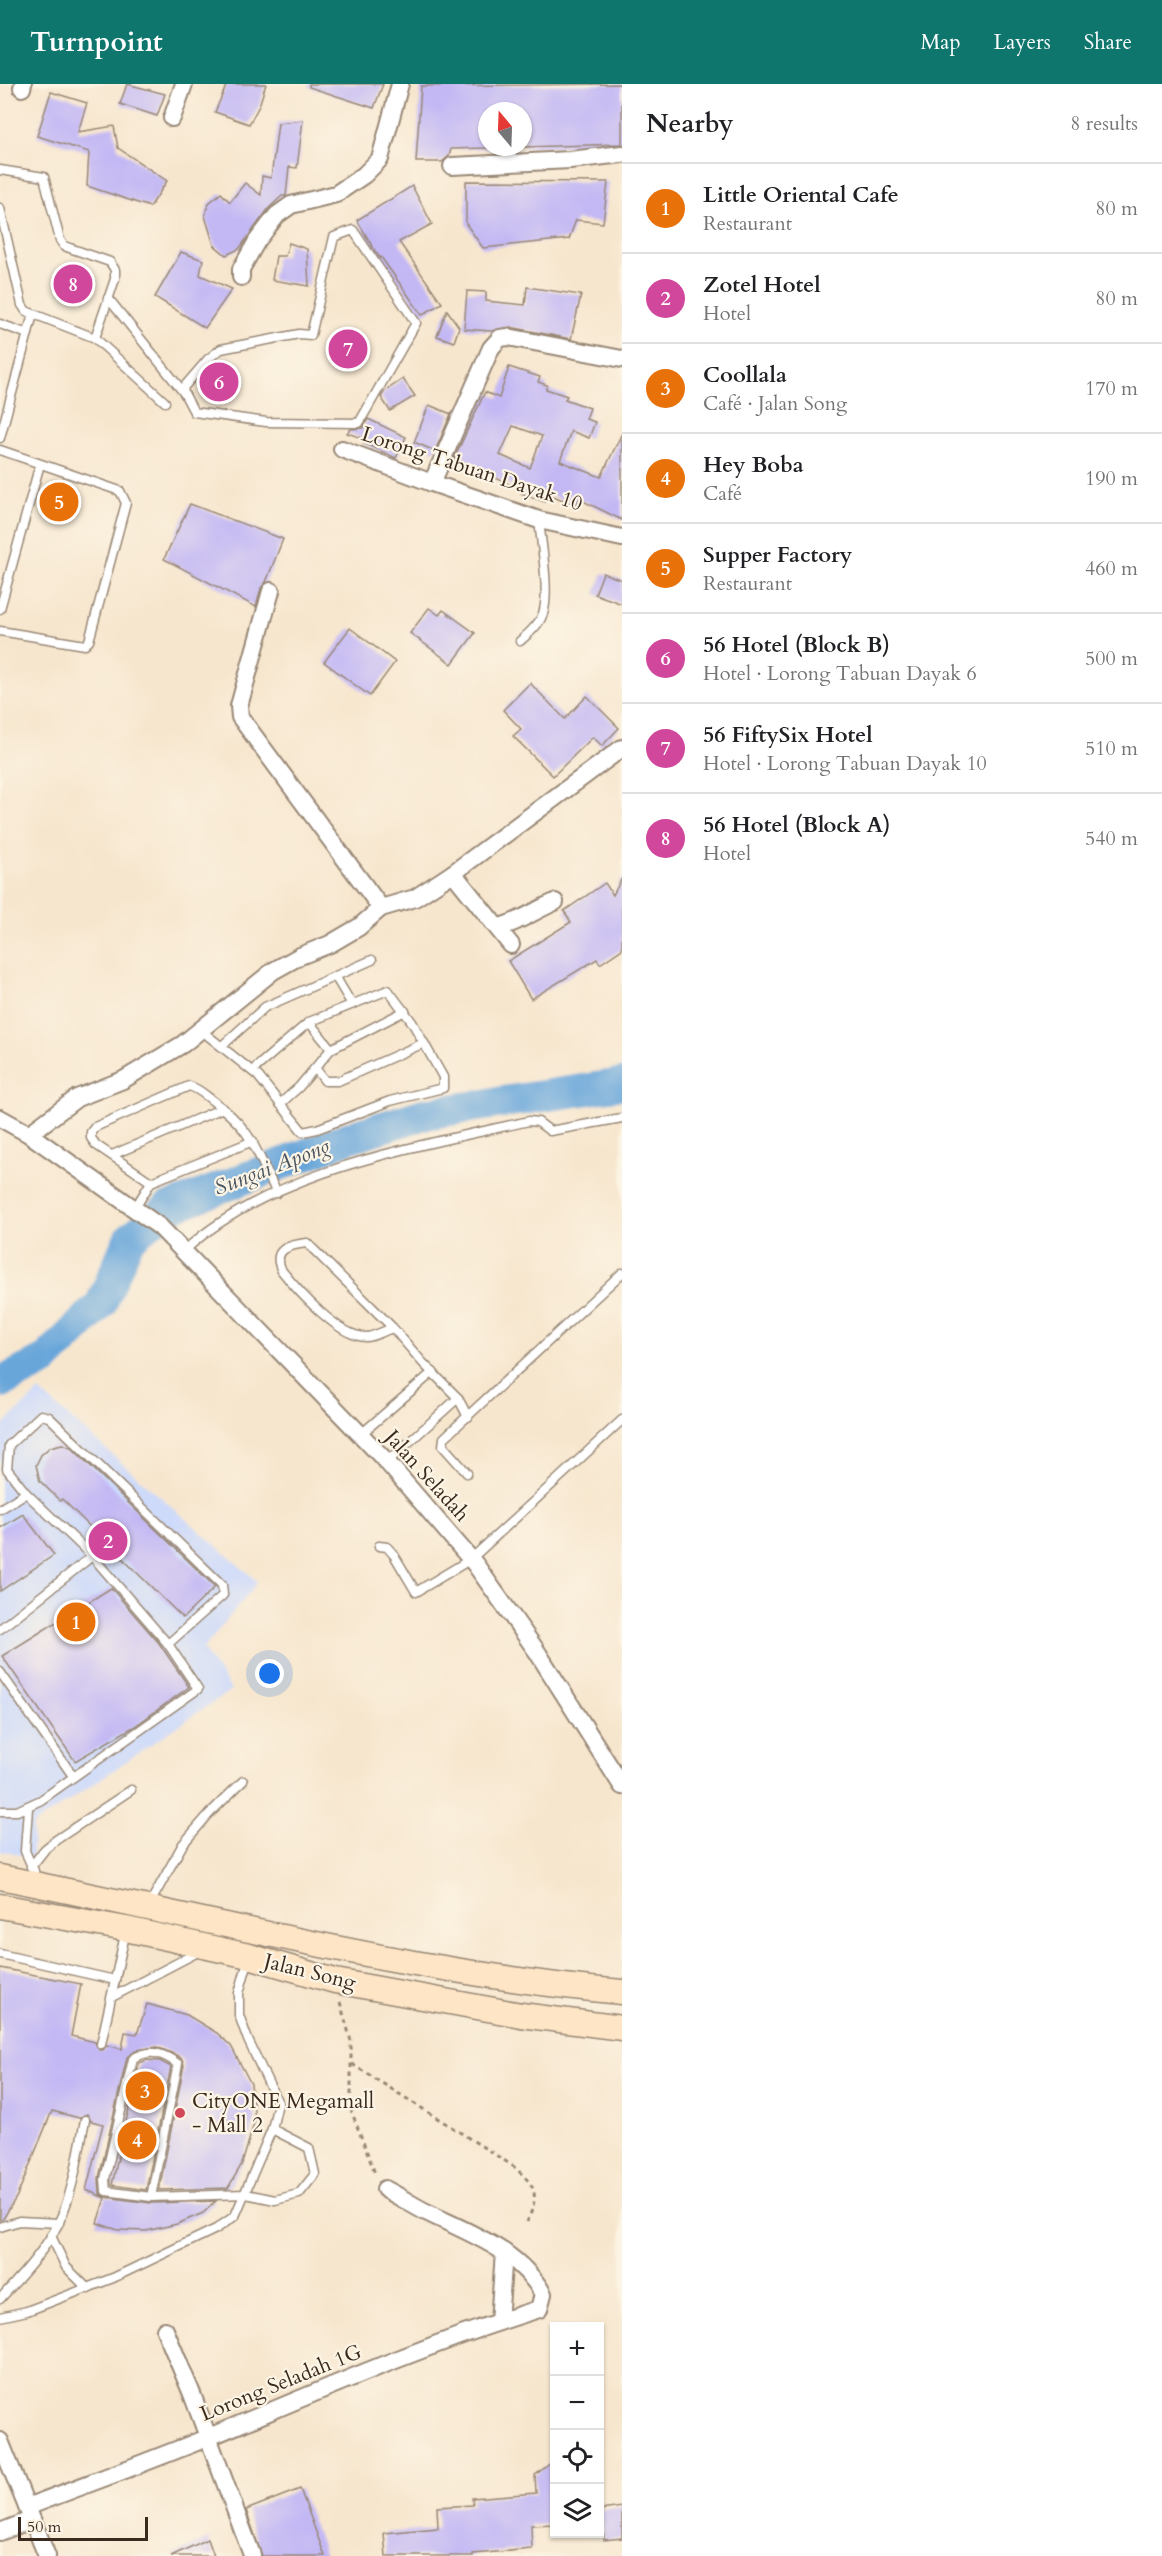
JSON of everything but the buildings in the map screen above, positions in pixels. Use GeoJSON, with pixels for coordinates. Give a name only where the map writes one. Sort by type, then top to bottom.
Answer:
{"type":"FeatureCollection","features":[{"type":"Feature","properties":{"kind":"main road","name":"Jalan Song"},"geometry":{"type":"LineString","coordinates":[[0,1877],[37,1876],[148,1908],[428,1967],[540,1985],[622,1992]]}},
{"type":"Feature","properties":{"kind":"main road","name":"Jalan Song"},"geometry":{"type":"LineString","coordinates":[[0,1906],[126,1929],[249,1956],[335,1981],[521,2015],[622,2028]]}},
{"type":"Feature","properties":{"kind":"street"},"geometry":{"type":"LineString","coordinates":[[172,118],[184,84]]}},
{"type":"Feature","properties":{"kind":"street"},"geometry":{"type":"LineString","coordinates":[[241,278],[241,269],[256,241],[277,215],[291,205],[336,194],[364,176],[380,159],[400,84]]}},
{"type":"Feature","properties":{"kind":"street"},"geometry":{"type":"LineString","coordinates":[[452,166],[570,160],[622,154]]}},
{"type":"Feature","properties":{"kind":"street"},"geometry":{"type":"LineString","coordinates":[[432,483],[487,358],[500,338],[508,337],[622,359]]}},
{"type":"Feature","properties":{"kind":"street","name":"Lorong Tabuan Dayak 10"},"geometry":{"type":"LineString","coordinates":[[342,449],[539,520],[622,538]]}},
{"type":"Feature","properties":{"kind":"street"},"geometry":{"type":"LineString","coordinates":[[271,591],[238,706],[240,717],[381,908]]}},
{"type":"Feature","properties":{"kind":"street"},"geometry":{"type":"LineString","coordinates":[[29,1134],[77,1098],[123,1080],[202,1031],[273,971],[359,927],[381,908],[415,898],[453,873],[622,748]]}},
{"type":"Feature","properties":{"kind":"street"},"geometry":{"type":"LineString","coordinates":[[453,873],[511,945]]}},
{"type":"Feature","properties":{"kind":"street"},"geometry":{"type":"LineString","coordinates":[[497,927],[508,926],[555,902]]}},
{"type":"Feature","properties":{"kind":"street","name":"Jalan Seladah"},"geometry":{"type":"LineString","coordinates":[[0,1118],[29,1134],[147,1216],[184,1251],[387,1462],[471,1559],[536,1650],[620,1776]]}},
{"type":"Feature","properties":{"kind":"street"},"geometry":{"type":"LineString","coordinates":[[385,2189],[504,2252],[499,2322]]}},
{"type":"Feature","properties":{"kind":"street","name":"Lorong Seladah 1G"},"geometry":{"type":"LineString","coordinates":[[0,2532],[29,2513],[308,2394],[539,2309],[543,2294],[536,2281],[523,2266],[504,2252]]}},
{"type":"Feature","properties":{"kind":"street"},"geometry":{"type":"LineString","coordinates":[[165,2330],[252,2554]]}},
{"type":"Feature","properties":{"kind":"street"},"geometry":{"type":"LineString","coordinates":[[0,2441],[47,2556]]}},
{"type":"Feature","properties":{"kind":"lane"},"geometry":{"type":"LineString","coordinates":[[0,170],[44,177],[60,240],[64,246],[110,262],[115,270],[115,279],[95,338]]}},
{"type":"Feature","properties":{"kind":"lane"},"geometry":{"type":"LineString","coordinates":[[0,208],[22,305],[33,314],[95,338],[165,402]]}},
{"type":"Feature","properties":{"kind":"lane"},"geometry":{"type":"LineString","coordinates":[[108,298],[184,393],[194,412],[266,422],[359,423],[416,323],[353,231],[334,237],[311,335],[299,334],[221,349],[195,372],[183,388],[184,393]]}},
{"type":"Feature","properties":{"kind":"lane"},"geometry":{"type":"LineString","coordinates":[[0,438],[33,314]]}},
{"type":"Feature","properties":{"kind":"lane"},"geometry":{"type":"LineString","coordinates":[[0,324],[28,334]]}},
{"type":"Feature","properties":{"kind":"lane"},"geometry":{"type":"LineString","coordinates":[[0,450],[120,491],[126,502],[89,641],[85,645],[0,631]]}},
{"type":"Feature","properties":{"kind":"lane"},"geometry":{"type":"LineString","coordinates":[[0,609],[40,464]]}},
{"type":"Feature","properties":{"kind":"lane"},"geometry":{"type":"LineString","coordinates":[[520,641],[543,616],[546,597],[539,520]]}},
{"type":"Feature","properties":{"kind":"lane"},"geometry":{"type":"LineString","coordinates":[[223,1045],[265,1007],[372,960]]}},
{"type":"Feature","properties":{"kind":"lane"},"geometry":{"type":"LineString","coordinates":[[335,976],[351,1003]]}},
{"type":"Feature","properties":{"kind":"lane"},"geometry":{"type":"LineString","coordinates":[[202,1031],[223,1045],[252,1071],[303,1132],[317,1129],[390,1101],[443,1088],[443,1077],[405,1011],[388,990],[351,1003],[309,1022],[252,1071]]}},
{"type":"Feature","properties":{"kind":"lane"},"geometry":{"type":"LineString","coordinates":[[280,1104],[331,1049],[405,1011]]}},
{"type":"Feature","properties":{"kind":"lane"},"geometry":{"type":"LineString","coordinates":[[309,1022],[331,1049]]}},
{"type":"Feature","properties":{"kind":"lane"},"geometry":{"type":"LineString","coordinates":[[315,1068],[325,1081],[338,1081],[424,1044]]}},
{"type":"Feature","properties":{"kind":"lane"},"geometry":{"type":"LineString","coordinates":[[151,1182],[91,1138],[91,1132],[95,1127],[182,1087],[195,1087],[236,1119],[253,1142],[277,1192]]}},
{"type":"Feature","properties":{"kind":"lane"},"geometry":{"type":"LineString","coordinates":[[112,1155],[223,1108]]}},
{"type":"Feature","properties":{"kind":"lane"},"geometry":{"type":"LineString","coordinates":[[184,1251],[205,1232],[277,1192],[371,1157],[529,1121],[538,1122],[550,1131],[622,1118]]}},
{"type":"Feature","properties":{"kind":"lane"},"geometry":{"type":"LineString","coordinates":[[151,1182],[253,1142]]}},
{"type":"Feature","properties":{"kind":"lane"},"geometry":{"type":"LineString","coordinates":[[147,1216],[151,1182]]}},
{"type":"Feature","properties":{"kind":"lane"},"geometry":{"type":"LineString","coordinates":[[393,1328],[366,1337],[350,1333],[332,1323],[282,1271],[278,1262],[280,1253],[289,1245],[307,1243],[393,1328],[458,1398],[468,1417]]}},
{"type":"Feature","properties":{"kind":"lane"},"geometry":{"type":"LineString","coordinates":[[467,1473],[442,1443],[622,1273]]}},
{"type":"Feature","properties":{"kind":"lane"},"geometry":{"type":"LineString","coordinates":[[360,1435],[433,1372]]}},
{"type":"Feature","properties":{"kind":"lane"},"geometry":{"type":"LineString","coordinates":[[387,1462],[458,1398]]}},
{"type":"Feature","properties":{"kind":"lane"},"geometry":{"type":"LineString","coordinates":[[0,1811],[28,1808],[198,1689],[168,1644],[92,1556],[26,1493],[7,1469],[9,1445],[41,1415],[49,1417],[222,1585],[223,1594],[168,1644]]}},
{"type":"Feature","properties":{"kind":"lane"},"geometry":{"type":"LineString","coordinates":[[379,1546],[387,1547],[394,1555],[416,1592],[471,1559],[622,1420]]}},
{"type":"Feature","properties":{"kind":"lane"},"geometry":{"type":"LineString","coordinates":[[0,1509],[26,1493]]}},
{"type":"Feature","properties":{"kind":"lane"},"geometry":{"type":"LineString","coordinates":[[0,1629],[92,1556]]}},
{"type":"Feature","properties":{"kind":"lane"},"geometry":{"type":"LineString","coordinates":[[0,1672],[73,1776]]}},
{"type":"Feature","properties":{"kind":"lane"},"geometry":{"type":"LineString","coordinates":[[148,1908],[183,1844],[209,1814],[243,1781]]}},
{"type":"Feature","properties":{"kind":"lane"},"geometry":{"type":"LineString","coordinates":[[37,1876],[45,1849],[131,1790]]}},
{"type":"Feature","properties":{"kind":"lane"},"geometry":{"type":"LineString","coordinates":[[28,1808],[25,1851],[37,1876]]}},
{"type":"Feature","properties":{"kind":"lane"},"geometry":{"type":"LineString","coordinates":[[101,2044],[126,1929]]}},
{"type":"Feature","properties":{"kind":"lane"},"geometry":{"type":"LineString","coordinates":[[112,1997],[206,1947]]}},
{"type":"Feature","properties":{"kind":"lane"},"geometry":{"type":"LineString","coordinates":[[0,1954],[115,1980]]}},
{"type":"Feature","properties":{"kind":"lane"},"geometry":{"type":"LineString","coordinates":[[0,2317],[27,2311],[88,2289],[153,2260],[227,2223],[235,2216],[272,2129],[278,2103],[248,2040],[239,2014],[239,1993],[249,1956]]}},
{"type":"Feature","properties":{"kind":"lane"},"geometry":{"type":"LineString","coordinates":[[151,2197],[178,2064],[163,2053],[143,2053],[133,2059],[104,2185],[106,2191],[151,2197],[246,2194],[275,2200],[299,2194],[315,2174],[309,2148],[272,2129]]}},
{"type":"Feature","properties":{"kind":"lane"},"geometry":{"type":"LineString","coordinates":[[0,2299],[59,2223],[72,2189],[85,2120]]}},
{"type":"Feature","properties":{"kind":"lane"},"geometry":{"type":"LineString","coordinates":[[0,2227],[19,2221],[59,2223]]}},
{"type":"Feature","properties":{"kind":"lane"},"geometry":{"type":"LineString","coordinates":[[51,2236],[66,2267],[88,2289]]}},
{"type":"Feature","properties":{"kind":"path"},"geometry":{"type":"LineString","coordinates":[[335,1981],[351,2041],[351,2110],[378,2180],[385,2189]]}},
{"type":"Feature","properties":{"kind":"path"},"geometry":{"type":"LineString","coordinates":[[352,2064],[513,2166],[530,2181],[535,2192],[535,2204],[527,2222]]}},
{"type":"Feature","properties":{"kind":"shaded area"},"geometry":{"type":"Polygon","coordinates":[[[39,1391],[258,1582],[203,1649],[231,1690],[33,1825],[32,1857],[0,1851],[0,1428],[39,1391]]]}},
{"type":"Feature","properties":{"kind":"waterway","name":"Sungai Apong"},"geometry":{"type":"LineString","coordinates":[[0,1383],[45,1360],[101,1304],[129,1239],[167,1209],[350,1137],[424,1114],[622,1084]]}},
{"type":"Feature","properties":{"kind":"place","name":"56 Hotel (Block A)"},"geometry":{"type":"Point","coordinates":[73,284]}},
{"type":"Feature","properties":{"kind":"place","name":"56 FiftySix Hotel"},"geometry":{"type":"Point","coordinates":[348,349]}},
{"type":"Feature","properties":{"kind":"place","name":"56 Hotel (Block B)"},"geometry":{"type":"Point","coordinates":[219,382]}},
{"type":"Feature","properties":{"kind":"place","name":"Supper Factory"},"geometry":{"type":"Point","coordinates":[59,502]}},
{"type":"Feature","properties":{"kind":"place","name":"Zotel Hotel"},"geometry":{"type":"Point","coordinates":[108,1541]}},
{"type":"Feature","properties":{"kind":"place","name":"Little Oriental Cafe"},"geometry":{"type":"Point","coordinates":[76,1622]}},
{"type":"Feature","properties":{"kind":"place","name":"Coollala"},"geometry":{"type":"Point","coordinates":[145,2091]}},
{"type":"Feature","properties":{"kind":"place","name":"CityONE Megamall - Mall 2"},"geometry":{"type":"Point","coordinates":[180,2113]}},
{"type":"Feature","properties":{"kind":"place","name":"Hey Boba"},"geometry":{"type":"Point","coordinates":[137,2140]}}]}
